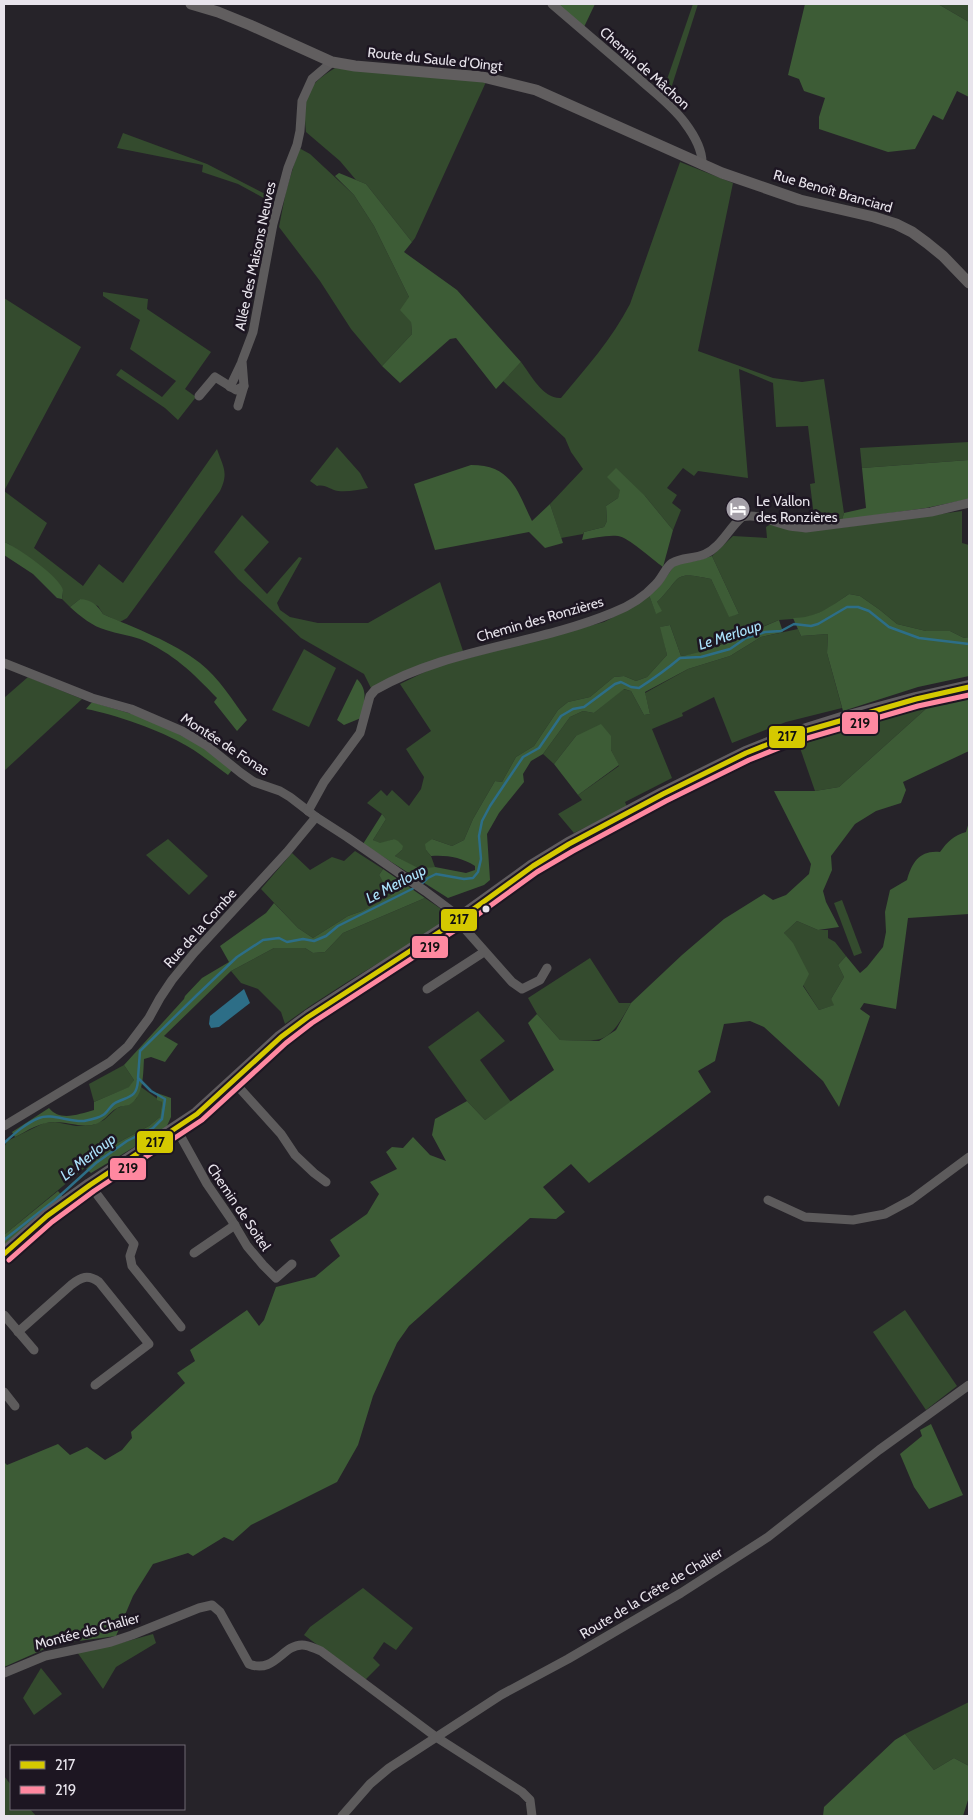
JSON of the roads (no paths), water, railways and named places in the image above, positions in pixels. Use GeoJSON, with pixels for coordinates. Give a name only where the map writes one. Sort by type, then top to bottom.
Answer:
{"type":"FeatureCollection","features":[{"type":"Feature","properties":{"kind":"main road"},"geometry":{"type":"LineString","coordinates":[[4,1254],[48,1216],[90,1185],[197,1114],[270,1047],[308,1017],[460,918],[533,866],[569,844],[746,753],[792,735],[916,698],[969,688]]}},
{"type":"Feature","properties":{"kind":"street","name":"Route du Saule d'Oingt"},"geometry":{"type":"LineString","coordinates":[[190,4],[218,12],[332,62],[355,66],[483,76],[515,83],[556,97],[702,165]]}},
{"type":"Feature","properties":{"kind":"street","name":"Chemin de Mâchon"},"geometry":{"type":"LineString","coordinates":[[552,4],[655,93],[684,121],[698,144],[702,165]]}},
{"type":"Feature","properties":{"kind":"street","name":"Allée des Maisons Neuves"},"geometry":{"type":"LineString","coordinates":[[238,406],[244,386],[242,361],[255,324],[270,238],[288,168],[300,132],[302,101],[312,79],[332,62]]}},
{"type":"Feature","properties":{"kind":"street","name":"Rue Benoît Branciard"},"geometry":{"type":"LineString","coordinates":[[702,165],[800,200],[896,224],[912,232],[933,247],[969,283]]}},
{"type":"Feature","properties":{"kind":"street"},"geometry":{"type":"LineString","coordinates":[[230,387],[242,361]]}},
{"type":"Feature","properties":{"kind":"street"},"geometry":{"type":"LineString","coordinates":[[199,396],[216,377],[236,390],[244,386]]}},
{"type":"Feature","properties":{"kind":"street","name":"Chemin des Ronzières"},"geometry":{"type":"LineString","coordinates":[[312,814],[324,782],[360,733],[370,696],[375,690],[444,660],[514,642],[614,612],[629,605],[655,586],[670,564],[704,554],[713,549],[742,517],[758,517],[806,528],[862,519],[931,512],[969,503]]}},
{"type":"Feature","properties":{"kind":"street","name":"Montée de Fonas"},"geometry":{"type":"LineString","coordinates":[[4,663],[92,698],[130,709],[182,731],[206,745],[254,782],[280,791],[425,891],[460,918]]}},
{"type":"Feature","properties":{"kind":"street","name":"Rue de la Combe"},"geometry":{"type":"LineString","coordinates":[[4,1126],[110,1062],[135,1039],[160,998],[194,953],[287,852],[312,814]]}},
{"type":"Feature","properties":{"kind":"street"},"geometry":{"type":"LineString","coordinates":[[460,918],[464,929],[484,952],[512,982],[522,989],[540,980],[547,968]]}},
{"type":"Feature","properties":{"kind":"street"},"geometry":{"type":"LineString","coordinates":[[427,989],[484,952]]}},
{"type":"Feature","properties":{"kind":"street"},"geometry":{"type":"LineString","coordinates":[[234,1082],[281,1134],[295,1155],[326,1182]]}},
{"type":"Feature","properties":{"kind":"street","name":"Chemin de Soitel"},"geometry":{"type":"LineString","coordinates":[[176,1128],[206,1184],[252,1252],[276,1278],[292,1264]]}},
{"type":"Feature","properties":{"kind":"street"},"geometry":{"type":"LineString","coordinates":[[768,1200],[805,1217],[853,1220],[885,1214],[911,1200],[969,1157]]}},
{"type":"Feature","properties":{"kind":"street"},"geometry":{"type":"LineString","coordinates":[[90,1185],[134,1244],[130,1256],[132,1266],[181,1327]]}},
{"type":"Feature","properties":{"kind":"street"},"geometry":{"type":"LineString","coordinates":[[194,1253],[235,1225]]}},
{"type":"Feature","properties":{"kind":"street"},"geometry":{"type":"LineString","coordinates":[[18,1332],[80,1278],[93,1277],[149,1344],[95,1385]]}},
{"type":"Feature","properties":{"kind":"street"},"geometry":{"type":"LineString","coordinates":[[4,1315],[34,1350]]}},
{"type":"Feature","properties":{"kind":"street","name":"Route de la Crête de Chalier"},"geometry":{"type":"LineString","coordinates":[[342,1816],[376,1778],[502,1695],[681,1594],[768,1537],[879,1450],[969,1385]]}},
{"type":"Feature","properties":{"kind":"street"},"geometry":{"type":"LineString","coordinates":[[4,1392],[15,1406]]}},
{"type":"Feature","properties":{"kind":"street","name":"Montée de Chalier"},"geometry":{"type":"LineString","coordinates":[[4,1673],[45,1656],[111,1642],[198,1608],[212,1605],[220,1612],[249,1664],[257,1667],[264,1666],[298,1645],[311,1646],[321,1651],[436,1738]]}},
{"type":"Feature","properties":{"kind":"street"},"geometry":{"type":"LineString","coordinates":[[436,1738],[522,1792],[530,1800],[532,1816]]}},
{"type":"Feature","properties":{"kind":"water"},"geometry":{"type":"Polygon","coordinates":[[[244,989],[250,1003],[219,1027],[211,1028],[209,1024],[210,1016],[244,989]]]}},
{"type":"Feature","properties":{"kind":"waterway","name":"Le Merloup"},"geometry":{"type":"LineString","coordinates":[[420,885],[436,874],[464,879],[473,878],[478,872],[481,859],[479,836],[482,821],[523,757],[539,748],[561,716],[573,709],[584,707],[615,684],[621,682],[631,687],[639,688],[680,658],[701,657],[730,649],[746,638],[765,632],[781,631],[794,624],[811,626],[818,624],[847,607],[858,607],[869,611],[889,627],[919,638],[969,644]]}},
{"type":"Feature","properties":{"kind":"waterway","name":"Le Merloup"},"geometry":{"type":"LineString","coordinates":[[4,1240],[55,1200],[96,1163],[127,1141],[153,1128],[162,1119],[165,1099],[151,1091],[138,1078],[140,1051],[237,957],[263,940],[279,938],[287,942],[303,939],[314,941],[326,936],[338,926],[416,887]]}},
{"type":"Feature","properties":{"kind":"waterway"},"geometry":{"type":"LineString","coordinates":[[4,1143],[16,1132],[39,1118],[49,1116],[84,1121],[101,1116],[115,1103],[132,1095],[136,1090],[138,1080]]}},
{"type":"Feature","properties":{"kind":"place","name":"Le Vallon des Ronzières"},"geometry":{"type":"Point","coordinates":[738,509]}}]}
